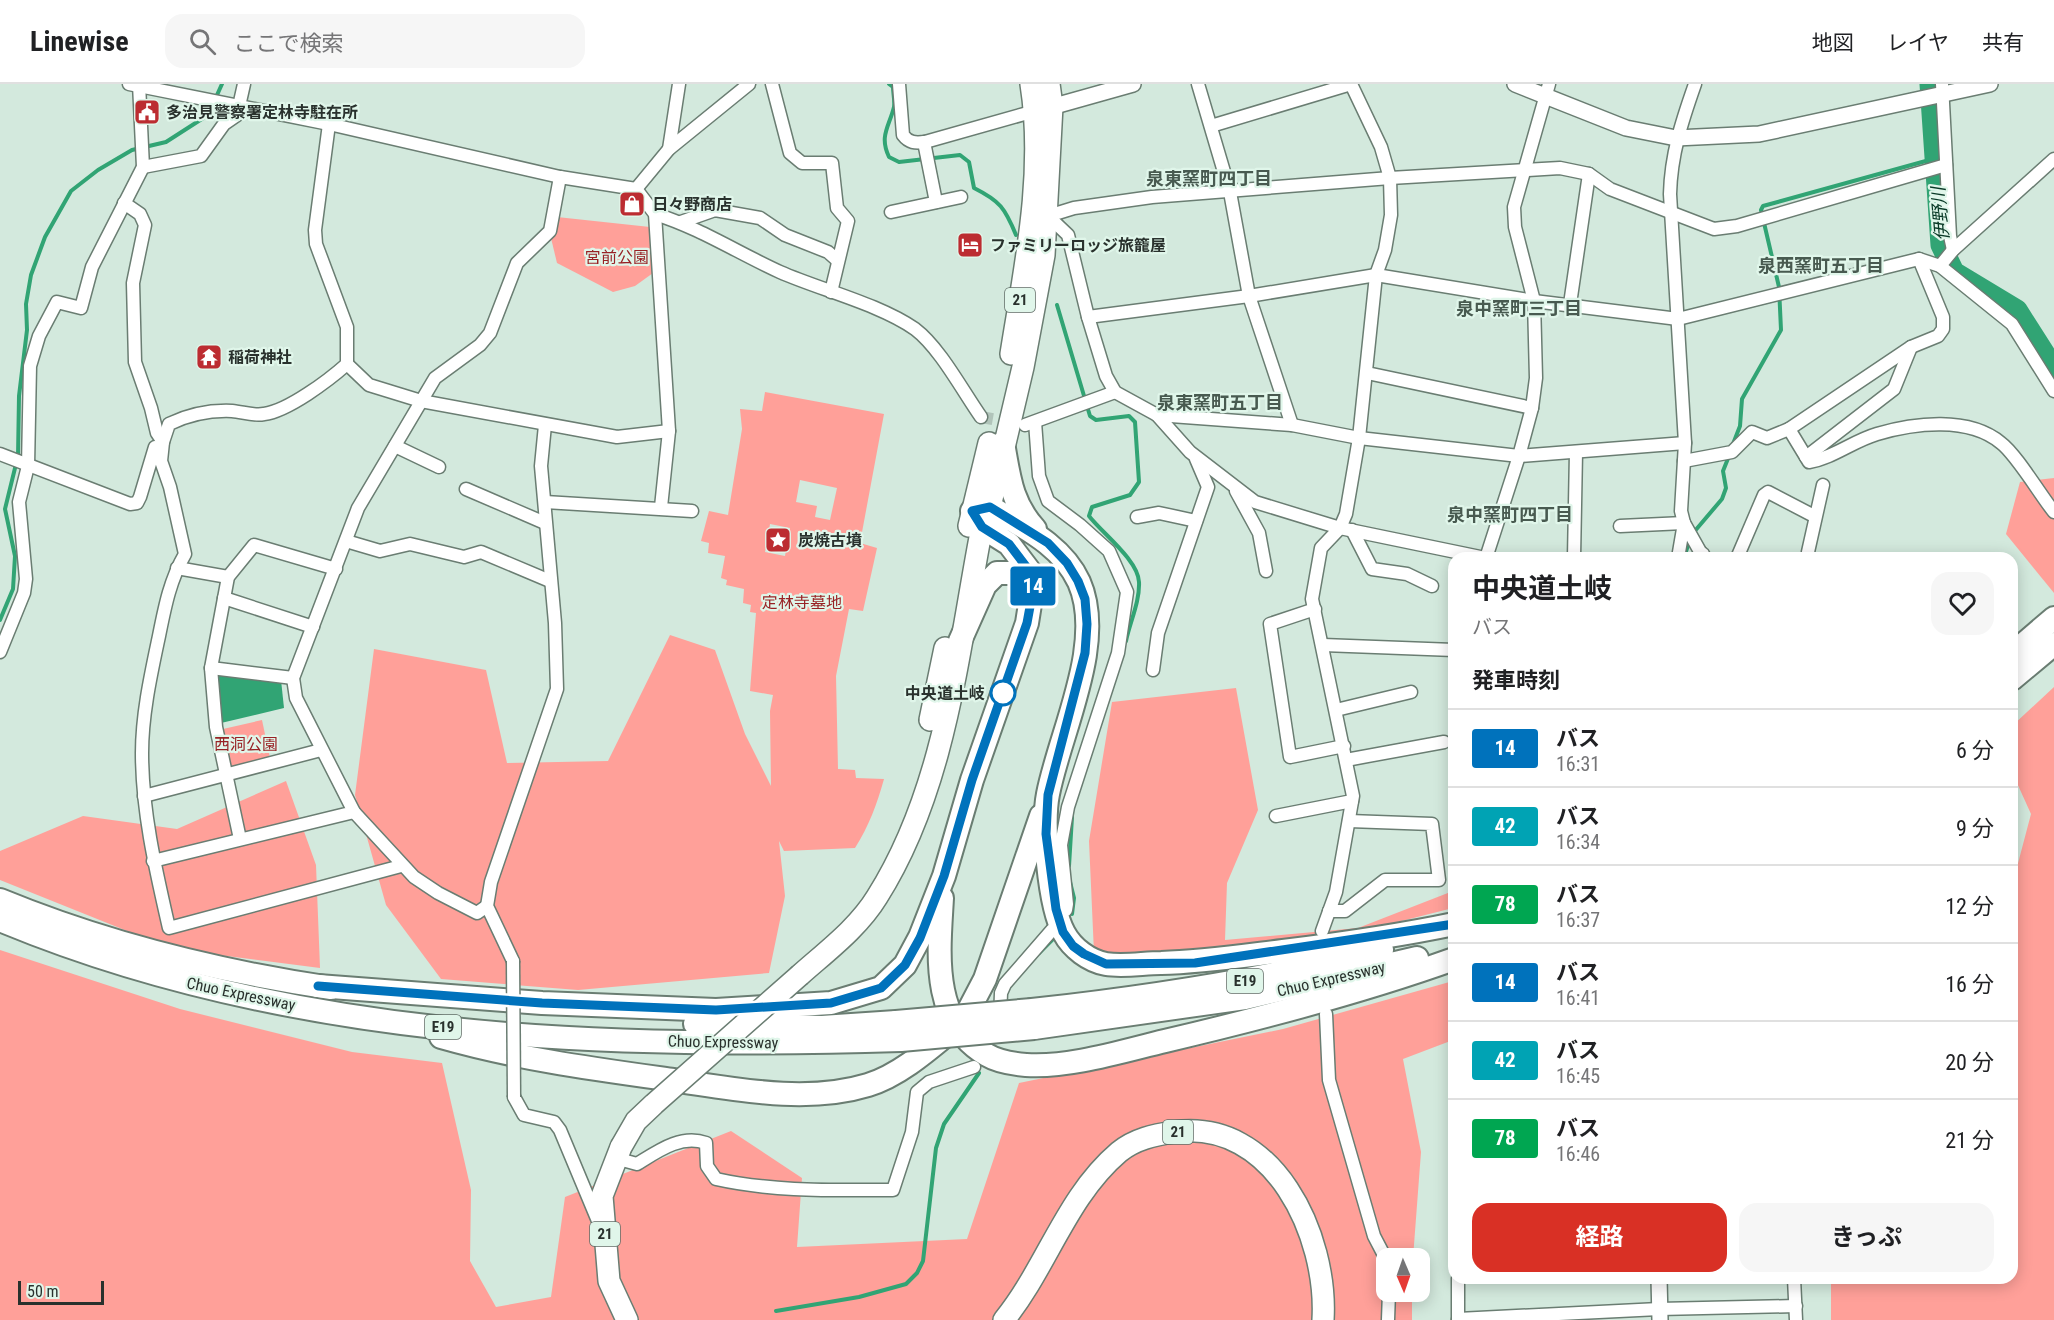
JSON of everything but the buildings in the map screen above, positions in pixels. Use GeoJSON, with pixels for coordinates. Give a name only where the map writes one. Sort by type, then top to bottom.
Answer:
{"type":"FeatureCollection","features":[{"type":"Feature","properties":{"kind":"highway","name":"21"},"geometry":{"type":"LineString","coordinates":[[898,858],[899,844],[922,762],[981,515],[1023,367],[1044,255],[1048,216],[1044,109],[1031,84]]}},
{"type":"Feature","properties":{"kind":"highway","name":"21"},"geometry":{"type":"LineString","coordinates":[[627,1320],[609,1281],[602,1196],[618,1152],[636,1121],[848,933],[876,898],[916,822],[934,760],[960,641],[1011,357],[1049,84]]}},
{"type":"Feature","properties":{"kind":"highway"},"geometry":{"type":"LineString","coordinates":[[389,1022],[539,1062],[773,1092],[828,1092],[869,1085],[925,1052],[957,1026],[985,979],[1048,795],[1085,653],[1087,624],[1085,599],[1078,581],[1067,563],[1020,513],[1012,489],[1003,443]]}},
{"type":"Feature","properties":{"kind":"highway"},"geometry":{"type":"LineString","coordinates":[[981,515],[1048,543]]}},
{"type":"Feature","properties":{"kind":"highway"},"geometry":{"type":"LineString","coordinates":[[318,986],[542,1003],[716,1010],[831,1003],[881,988],[905,965],[920,938],[944,876],[972,780],[1027,623],[1034,585],[1031,573],[1009,544],[981,515]]}},
{"type":"Feature","properties":{"kind":"highway"},"geometry":{"type":"LineString","coordinates":[[960,641],[984,585],[997,573],[1031,573]]}},
{"type":"Feature","properties":{"kind":"highway"},"geometry":{"type":"LineString","coordinates":[[2018,649],[2054,618]]}},
{"type":"Feature","properties":{"kind":"highway"},"geometry":{"type":"LineString","coordinates":[[2018,674],[2054,644]]}},
{"type":"Feature","properties":{"kind":"highway"},"geometry":{"type":"LineString","coordinates":[[1048,795],[1046,834],[1050,874],[1056,909],[1063,932],[1084,954],[1106,964],[1195,963],[1448,925]]}},
{"type":"Feature","properties":{"kind":"highway"},"geometry":{"type":"LineString","coordinates":[[944,876],[939,961],[944,1002],[960,1028],[982,1051],[998,1059],[1026,1065],[1052,1064],[1128,1050],[1264,1018],[1369,989],[1448,961]]}},
{"type":"Feature","properties":{"kind":"highway","name":"Chuo Expressway"},"geometry":{"type":"LineString","coordinates":[[0,900],[117,943],[205,965],[318,986],[435,1004],[538,1016],[898,1031]]}},
{"type":"Feature","properties":{"kind":"highway","name":"Chuo Expressway"},"geometry":{"type":"LineString","coordinates":[[0,920],[107,960],[177,980],[254,998],[389,1022],[480,1031],[664,1041],[810,1043],[898,1031],[1245,998],[1448,950]]}},
{"type":"Feature","properties":{"kind":"highway","name":"Chuo Expressway"},"geometry":{"type":"LineString","coordinates":[[1033,1019],[1128,999],[1242,981],[1448,932]]}},
{"type":"Feature","properties":{"kind":"highway","name":"21"},"geometry":{"type":"LineString","coordinates":[[1004,1320],[1094,1177],[1121,1151],[1148,1136],[1188,1131],[1223,1136],[1252,1153],[1280,1178],[1299,1207],[1312,1238],[1319,1270],[1323,1320]]}},
{"type":"Feature","properties":{"kind":"street"},"geometry":{"type":"LineString","coordinates":[[143,167],[201,156],[224,124],[237,115],[243,97],[244,84]]}},
{"type":"Feature","properties":{"kind":"street"},"geometry":{"type":"LineString","coordinates":[[669,149],[680,84]]}},
{"type":"Feature","properties":{"kind":"street"},"geometry":{"type":"LineString","coordinates":[[636,189],[669,149],[749,84]]}},
{"type":"Feature","properties":{"kind":"street"},"geometry":{"type":"LineString","coordinates":[[772,84],[790,153],[801,163],[832,163],[837,208],[848,221],[831,292]]}},
{"type":"Feature","properties":{"kind":"street"},"geometry":{"type":"LineString","coordinates":[[898,84],[903,135],[907,140],[925,147],[1044,109],[1133,84]]}},
{"type":"Feature","properties":{"kind":"street"},"geometry":{"type":"LineString","coordinates":[[1198,84],[1230,192],[1249,296],[1292,425]]}},
{"type":"Feature","properties":{"kind":"street"},"geometry":{"type":"LineString","coordinates":[[1211,126],[1351,84],[1381,147],[1390,178],[1391,215],[1385,250],[1376,276],[1367,373],[1346,514],[1346,529],[1372,569],[1407,574],[1432,586]]}},
{"type":"Feature","properties":{"kind":"street"},"geometry":{"type":"LineString","coordinates":[[1515,84],[1546,90],[1626,128],[1676,138],[1759,134],[1919,100],[1942,89],[1990,84]]}},
{"type":"Feature","properties":{"kind":"street"},"geometry":{"type":"LineString","coordinates":[[1695,84],[1676,138],[1671,164],[1671,214],[1685,443],[1681,511],[1700,552]]}},
{"type":"Feature","properties":{"kind":"street"},"geometry":{"type":"LineString","coordinates":[[0,652],[24,593],[26,579],[20,502],[28,466],[30,366],[39,336],[57,302],[81,308],[92,267],[143,167],[143,133],[135,85],[329,124],[560,177],[636,189],[656,214],[681,222],[780,272],[892,317],[915,330],[933,348],[981,417]]}},
{"type":"Feature","properties":{"kind":"street"},"geometry":{"type":"LineString","coordinates":[[1942,89],[1950,236],[1953,250]]}},
{"type":"Feature","properties":{"kind":"street"},"geometry":{"type":"LineString","coordinates":[[1488,552],[1519,456],[1532,408],[1536,378],[1534,301],[1515,227],[1514,207],[1546,90]]}},
{"type":"Feature","properties":{"kind":"street"},"geometry":{"type":"LineString","coordinates":[[329,124],[315,230],[316,244],[347,327],[346,364],[369,385],[421,401],[617,437],[669,432]]}},
{"type":"Feature","properties":{"kind":"street"},"geometry":{"type":"LineString","coordinates":[[925,147],[936,202]]}},
{"type":"Feature","properties":{"kind":"street"},"geometry":{"type":"LineString","coordinates":[[1940,266],[1953,250],[2054,159]]}},
{"type":"Feature","properties":{"kind":"street"},"geometry":{"type":"LineString","coordinates":[[1457,552],[1346,529],[1255,502],[1236,490],[1194,455],[1157,415],[1115,392],[1106,376],[1088,317],[1068,235],[1048,216],[1074,208],[1152,197],[1390,178],[1560,168],[1588,174],[1610,189],[1714,229],[1755,221],[1946,165]]}},
{"type":"Feature","properties":{"kind":"street"},"geometry":{"type":"LineString","coordinates":[[1570,304],[1588,174]]}},
{"type":"Feature","properties":{"kind":"street"},"geometry":{"type":"LineString","coordinates":[[487,906],[477,913],[438,893],[401,866],[354,812],[296,698],[293,678],[358,508],[435,378],[480,345],[490,333],[517,263],[550,231],[560,177]]}},
{"type":"Feature","properties":{"kind":"street"},"geometry":{"type":"LineString","coordinates":[[891,212],[961,197]]}},
{"type":"Feature","properties":{"kind":"street"},"geometry":{"type":"LineString","coordinates":[[124,202],[140,214],[145,225],[133,283],[135,362],[161,439],[161,461],[170,488],[184,554],[171,578],[149,680],[142,751],[144,796],[153,861],[169,928],[401,866]]}},
{"type":"Feature","properties":{"kind":"street"},"geometry":{"type":"LineString","coordinates":[[681,222],[715,210],[760,218],[785,235],[828,252],[837,261]]}},
{"type":"Feature","properties":{"kind":"street"},"geometry":{"type":"LineString","coordinates":[[656,214],[669,432],[661,507]]}},
{"type":"Feature","properties":{"kind":"street"},"geometry":{"type":"LineString","coordinates":[[1088,317],[1249,296],[1376,276],[1534,301],[1678,318],[1919,259],[1940,266],[2012,324],[2054,391]]}},
{"type":"Feature","properties":{"kind":"street"},"geometry":{"type":"LineString","coordinates":[[1684,461],[1732,452],[1752,432],[1767,438],[1790,429],[1911,347],[1938,336],[1943,329],[1943,317],[1919,259]]}},
{"type":"Feature","properties":{"kind":"street"},"geometry":{"type":"LineString","coordinates":[[1806,457],[1894,389],[1911,347]]}},
{"type":"Feature","properties":{"kind":"street"},"geometry":{"type":"LineString","coordinates":[[0,454],[121,502],[137,503],[169,424],[190,414],[211,411],[252,415],[273,412],[313,389],[346,364]]}},
{"type":"Feature","properties":{"kind":"street"},"geometry":{"type":"LineString","coordinates":[[1367,373],[1532,408]]}},
{"type":"Feature","properties":{"kind":"street"},"geometry":{"type":"LineString","coordinates":[[1066,910],[1062,846],[1068,807],[1118,653],[1127,592],[1109,551],[1048,501],[1039,476],[1030,424],[1115,392]]}},
{"type":"Feature","properties":{"kind":"street"},"geometry":{"type":"LineString","coordinates":[[1157,415],[1292,425],[1359,438],[1519,456],[1685,443]]}},
{"type":"Feature","properties":{"kind":"street"},"geometry":{"type":"LineString","coordinates":[[1790,429],[1809,462],[1816,461],[1875,434],[1900,429],[1929,424],[1978,430],[2002,443],[2054,512]]}},
{"type":"Feature","properties":{"kind":"street"},"geometry":{"type":"LineString","coordinates":[[545,425],[541,466],[555,623],[557,689],[491,882],[487,906],[513,961],[514,1096],[524,1115],[554,1122],[560,1130],[605,1238]]}},
{"type":"Feature","properties":{"kind":"street"},"geometry":{"type":"LineString","coordinates":[[395,446],[439,466]]}},
{"type":"Feature","properties":{"kind":"street"},"geometry":{"type":"LineString","coordinates":[[1574,552],[1576,452]]}},
{"type":"Feature","properties":{"kind":"street"},"geometry":{"type":"LineString","coordinates":[[1154,670],[1158,633],[1208,487],[1194,455]]}},
{"type":"Feature","properties":{"kind":"street"},"geometry":{"type":"LineString","coordinates":[[1808,552],[1822,485]]}},
{"type":"Feature","properties":{"kind":"street"},"geometry":{"type":"LineString","coordinates":[[466,489],[545,523]]}},
{"type":"Feature","properties":{"kind":"street"},"geometry":{"type":"LineString","coordinates":[[1236,490],[1259,532],[1266,571]]}},
{"type":"Feature","properties":{"kind":"street"},"geometry":{"type":"LineString","coordinates":[[1740,552],[1764,495],[1768,492],[1815,516]]}},
{"type":"Feature","properties":{"kind":"street"},"geometry":{"type":"LineString","coordinates":[[545,502],[661,507],[692,511]]}},
{"type":"Feature","properties":{"kind":"street"},"geometry":{"type":"LineString","coordinates":[[1137,517],[1159,513],[1196,521]]}},
{"type":"Feature","properties":{"kind":"street"},"geometry":{"type":"LineString","coordinates":[[1620,526],[1689,531]]}},
{"type":"Feature","properties":{"kind":"street"},"geometry":{"type":"LineString","coordinates":[[1322,931],[1336,891],[1352,801],[1344,746],[1312,599],[1321,548],[1346,529]]}},
{"type":"Feature","properties":{"kind":"street"},"geometry":{"type":"LineString","coordinates":[[1680,552],[1689,531]]}},
{"type":"Feature","properties":{"kind":"street"},"geometry":{"type":"LineString","coordinates":[[346,541],[380,551],[410,544],[464,557],[481,552],[550,582]]}},
{"type":"Feature","properties":{"kind":"street"},"geometry":{"type":"LineString","coordinates":[[240,839],[216,727],[211,668],[228,577],[254,545],[336,569]]}},
{"type":"Feature","properties":{"kind":"street"},"geometry":{"type":"LineString","coordinates":[[177,568],[228,577]]}},
{"type":"Feature","properties":{"kind":"street"},"geometry":{"type":"LineString","coordinates":[[224,598],[313,627]]}},
{"type":"Feature","properties":{"kind":"street"},"geometry":{"type":"LineString","coordinates":[[1315,609],[1270,624],[1290,757],[1344,746]]}},
{"type":"Feature","properties":{"kind":"street"},"geometry":{"type":"LineString","coordinates":[[1323,645],[1448,650]]}},
{"type":"Feature","properties":{"kind":"street"},"geometry":{"type":"LineString","coordinates":[[211,668],[293,678]]}},
{"type":"Feature","properties":{"kind":"street"},"geometry":{"type":"LineString","coordinates":[[1336,710],[1411,692]]}},
{"type":"Feature","properties":{"kind":"street"},"geometry":{"type":"LineString","coordinates":[[1346,760],[1444,742]]}},
{"type":"Feature","properties":{"kind":"street"},"geometry":{"type":"LineString","coordinates":[[144,796],[321,750]]}},
{"type":"Feature","properties":{"kind":"street"},"geometry":{"type":"LineString","coordinates":[[1276,816],[1352,801]]}},
{"type":"Feature","properties":{"kind":"street"},"geometry":{"type":"LineString","coordinates":[[153,861],[354,812]]}},
{"type":"Feature","properties":{"kind":"street"},"geometry":{"type":"LineString","coordinates":[[1329,911],[1346,911],[1385,880],[1439,880],[1432,824],[1349,821]]}},
{"type":"Feature","properties":{"kind":"street"},"geometry":{"type":"LineString","coordinates":[[999,1040],[1001,993],[1005,984],[1052,930]]}},
{"type":"Feature","properties":{"kind":"street"},"geometry":{"type":"LineString","coordinates":[[1326,1014],[1329,1080],[1374,1236],[1381,1248]]}},
{"type":"Feature","properties":{"kind":"street"},"geometry":{"type":"LineString","coordinates":[[618,1152],[637,1164],[669,1145],[694,1138],[706,1143],[707,1166],[716,1179],[738,1184],[815,1190],[893,1190],[912,1132],[918,1092],[929,1082],[974,1067]]}},
{"type":"Feature","properties":{"kind":"street"},"geometry":{"type":"LineString","coordinates":[[1458,1284],[1458,1319],[1660,1314],[1796,1306]]}},
{"type":"Feature","properties":{"kind":"street"},"geometry":{"type":"LineString","coordinates":[[1659,1284],[1660,1314]]}},
{"type":"Feature","properties":{"kind":"street"},"geometry":{"type":"LineString","coordinates":[[1794,1284],[1796,1320]]}},
{"type":"Feature","properties":{"kind":"street"},"geometry":{"type":"LineString","coordinates":[[1388,1320],[1389,1302]]}},
{"type":"Feature","properties":{"kind":"green space","name":"宮前公園"},"geometry":{"type":"Polygon","coordinates":[[[557,217],[650,227],[653,273],[635,286],[613,292],[557,263],[551,238],[557,217]]]}},
{"type":"Feature","properties":{"kind":"green space","name":"定林寺墓地"},"geometry":{"type":"Polygon","coordinates":[[[765,392],[884,414],[860,543],[877,548],[863,611],[849,609],[836,676],[838,769],[855,770],[856,778],[884,779],[872,815],[860,840],[855,848],[784,851],[779,841],[785,896],[769,973],[578,990],[441,979],[386,905],[355,795],[374,649],[486,670],[507,763],[608,761],[670,635],[715,650],[745,734],[771,786],[770,711],[773,695],[750,691],[756,613],[750,612],[751,605],[743,603],[744,589],[726,585],[727,580],[721,578],[725,556],[708,553],[709,543],[701,541],[709,511],[728,515],[742,429],[740,409],[762,411],[765,392]],[[800,480],[796,502],[817,506],[815,517],[830,520],[837,488],[800,480]],[[770,524],[765,552],[785,556],[790,528],[770,524]]]}},
{"type":"Feature","properties":{"kind":"green space"},"geometry":{"type":"Polygon","coordinates":[[[2054,478],[2054,593],[2006,534],[2020,482],[2054,478]]]}},
{"type":"Feature","properties":{"kind":"green space"},"geometry":{"type":"Polygon","coordinates":[[[2054,687],[2054,1320],[1831,1320],[1831,1284],[2018,1284],[2018,863],[2031,814],[2018,785],[2018,720],[2054,687]]]}},
{"type":"Feature","properties":{"kind":"green space"},"geometry":{"type":"Polygon","coordinates":[[[1236,688],[1258,810],[1227,883],[1225,940],[1358,928],[1448,893],[1448,909],[1362,931],[1226,950],[1094,953],[1089,841],[1112,702],[1236,688]]]}},
{"type":"Feature","properties":{"kind":"green space","name":"西洞公園"},"geometry":{"type":"Polygon","coordinates":[[[262,720],[270,758],[228,770],[223,729],[262,720]]]}},
{"type":"Feature","properties":{"kind":"green space"},"geometry":{"type":"Polygon","coordinates":[[[286,781],[316,865],[320,968],[172,949],[0,880],[0,851],[83,816],[177,829],[286,781]]]}},
{"type":"Feature","properties":{"kind":"green space"},"geometry":{"type":"Polygon","coordinates":[[[0,950],[180,1009],[352,1052],[442,1063],[471,1190],[470,1261],[496,1307],[551,1297],[565,1197],[731,1131],[802,1178],[797,1247],[967,1239],[1019,1083],[1283,1029],[1448,982],[1448,1042],[1403,1059],[1421,1152],[1414,1248],[1376,1248],[1376,1302],[1412,1302],[1412,1320],[0,1320],[0,950]]]}},
{"type":"Feature","properties":{"kind":"shaded area"},"geometry":{"type":"Polygon","coordinates":[[[216,672],[281,680],[284,708],[221,723],[216,672]]]}},
{"type":"Feature","properties":{"kind":"waterway"},"geometry":{"type":"LineString","coordinates":[[18,457],[19,396],[27,330],[26,304],[31,275],[45,237],[71,191],[98,170],[132,150],[166,142],[208,115],[222,84]]}},
{"type":"Feature","properties":{"kind":"waterway"},"geometry":{"type":"LineString","coordinates":[[889,84],[893,87],[894,102],[885,137],[889,157],[899,162],[960,155],[969,162],[974,188],[1001,206],[1016,235]]}},
{"type":"Feature","properties":{"kind":"waterway","name":"伊野川"},"geometry":{"type":"LineString","coordinates":[[1930,84],[1941,245],[1954,272],[2017,310],[2054,368]]}},
{"type":"Feature","properties":{"kind":"waterway"},"geometry":{"type":"LineString","coordinates":[[1733,444],[1740,426],[1742,399],[1781,330],[1779,287],[1761,210],[1763,206],[1933,159]]}},
{"type":"Feature","properties":{"kind":"waterway"},"geometry":{"type":"LineString","coordinates":[[1057,305],[1090,416],[1096,420],[1129,416],[1135,422],[1139,482],[1130,495],[1092,507],[1089,516],[1126,556],[1137,574],[1138,597],[1126,641]]}},
{"type":"Feature","properties":{"kind":"waterway"},"geometry":{"type":"LineString","coordinates":[[1694,532],[1722,499],[1726,488],[1723,471],[1729,456]]}},
{"type":"Feature","properties":{"kind":"waterway"},"geometry":{"type":"LineString","coordinates":[[0,620],[13,589],[15,556],[5,509],[16,464]]}},
{"type":"Feature","properties":{"kind":"waterway"},"geometry":{"type":"LineString","coordinates":[[1686,552],[1690,539]]}},
{"type":"Feature","properties":{"kind":"waterway"},"geometry":{"type":"LineString","coordinates":[[1069,866],[1072,817]]}},
{"type":"Feature","properties":{"kind":"waterway"},"geometry":{"type":"LineString","coordinates":[[1070,882],[1074,898],[1072,914]]}},
{"type":"Feature","properties":{"kind":"waterway"},"geometry":{"type":"LineString","coordinates":[[1039,953],[1054,938]]}},
{"type":"Feature","properties":{"kind":"waterway"},"geometry":{"type":"LineString","coordinates":[[776,1311],[859,1297],[906,1284],[917,1273],[923,1261],[936,1148],[944,1124],[979,1073]]}},
{"type":"Feature","properties":{"kind":"tunnel"},"geometry":{"type":"LineString","coordinates":[[981,417],[1015,423]]}},
{"type":"Feature","properties":{"kind":"bus line","name":"14"},"geometry":{"type":"LineString","coordinates":[[318,986],[542,1003],[716,1010],[831,1003],[881,988],[905,965],[920,938],[944,876],[972,780],[1027,623],[1034,585],[1031,573],[1009,544],[982,527],[972,511],[990,507],[1048,543],[1067,563],[1085,599],[1087,624],[1085,653],[1048,795],[1046,834],[1056,909],[1063,932],[1073,946],[1106,964],[1195,963],[1448,925]]}},
{"type":"Feature","properties":{"kind":"place","name":"多治見警察署定林寺駐在所"},"geometry":{"type":"Point","coordinates":[147,112]}},
{"type":"Feature","properties":{"kind":"place","name":"日々野商店"},"geometry":{"type":"Point","coordinates":[632,204]}},
{"type":"Feature","properties":{"kind":"place","name":"ファミリーロッジ旅籠屋"},"geometry":{"type":"Point","coordinates":[970,245]}},
{"type":"Feature","properties":{"kind":"place","name":"稲荷神社"},"geometry":{"type":"Point","coordinates":[209,357]}},
{"type":"Feature","properties":{"kind":"place","name":"炭焼古墳"},"geometry":{"type":"Point","coordinates":[778,540]}},
{"type":"Feature","properties":{"kind":"place","name":"中央道土岐"},"geometry":{"type":"Point","coordinates":[1003,693]}},
{"type":"Feature","properties":{"kind":"district","name":"泉東窯町四丁目"},"geometry":{"type":"Point","coordinates":[1209,178]}},
{"type":"Feature","properties":{"kind":"district","name":"泉西窯町五丁目"},"geometry":{"type":"Point","coordinates":[1821,265]}},
{"type":"Feature","properties":{"kind":"district","name":"泉中窯町三丁目"},"geometry":{"type":"Point","coordinates":[1519,308]}},
{"type":"Feature","properties":{"kind":"district","name":"泉東窯町五丁目"},"geometry":{"type":"Point","coordinates":[1220,402]}},
{"type":"Feature","properties":{"kind":"district","name":"泉中窯町四丁目"},"geometry":{"type":"Point","coordinates":[1510,514]}}]}
